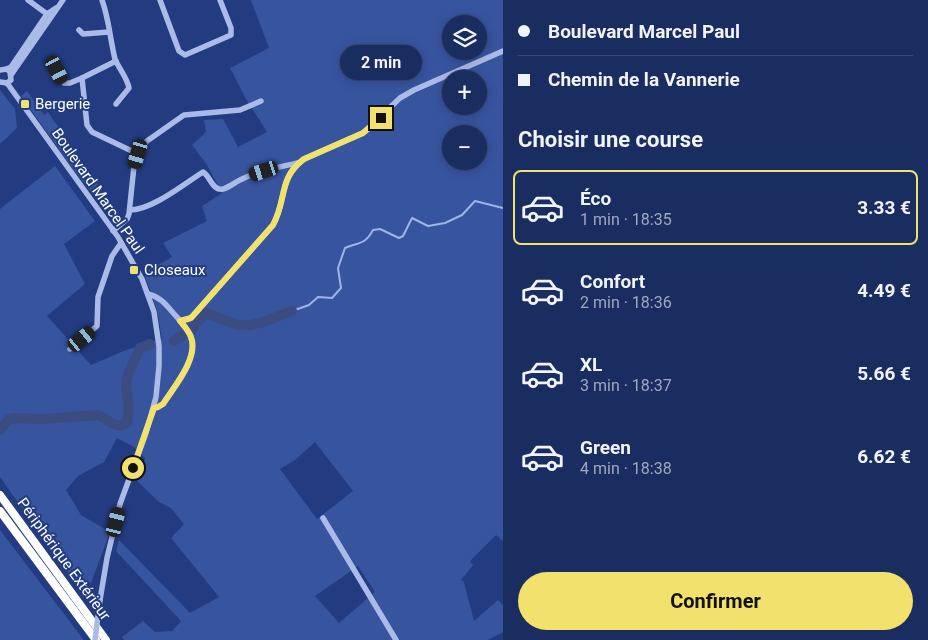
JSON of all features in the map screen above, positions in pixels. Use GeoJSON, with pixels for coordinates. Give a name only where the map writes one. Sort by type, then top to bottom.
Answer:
{"type":"FeatureCollection","features":[{"type":"Feature","properties":{"kind":"highway","name":"Périphérique Extérieur"},"geometry":{"type":"LineString","coordinates":[[0,495],[106,640]]}},
{"type":"Feature","properties":{"kind":"highway"},"geometry":{"type":"LineString","coordinates":[[0,511],[96,640]]}},
{"type":"Feature","properties":{"kind":"street"},"geometry":{"type":"LineString","coordinates":[[28,0],[48,14]]}},
{"type":"Feature","properties":{"kind":"street"},"geometry":{"type":"LineString","coordinates":[[102,0],[107,13],[109,32],[116,61],[129,88],[116,104]]}},
{"type":"Feature","properties":{"kind":"street"},"geometry":{"type":"LineString","coordinates":[[160,0],[180,51],[185,55],[231,35],[231,28],[220,0]]}},
{"type":"Feature","properties":{"kind":"street"},"geometry":{"type":"LineString","coordinates":[[3,70],[11,67],[48,14],[62,3]]}},
{"type":"Feature","properties":{"kind":"street"},"geometry":{"type":"LineString","coordinates":[[0,82],[7,83],[11,80],[11,75],[62,3]]}},
{"type":"Feature","properties":{"kind":"street"},"geometry":{"type":"LineString","coordinates":[[79,30],[83,34],[109,32]]}},
{"type":"Feature","properties":{"kind":"street"},"geometry":{"type":"LineString","coordinates":[[130,210],[140,210],[150,206],[203,172],[207,175],[213,186],[223,190],[246,177],[300,162],[363,133],[400,98],[414,90],[503,52]]}},
{"type":"Feature","properties":{"kind":"street"},"geometry":{"type":"LineString","coordinates":[[51,66],[57,70],[64,83],[70,83],[116,61]]}},
{"type":"Feature","properties":{"kind":"street"},"geometry":{"type":"LineString","coordinates":[[3,70],[11,75]]}},
{"type":"Feature","properties":{"kind":"street"},"geometry":{"type":"LineString","coordinates":[[82,78],[87,126],[92,132],[138,154]]}},
{"type":"Feature","properties":{"kind":"street","name":"Boulevard Marcel Paul"},"geometry":{"type":"LineString","coordinates":[[7,83],[113,230],[135,266],[153,307],[160,366],[154,408],[120,504],[107,558],[96,640]]}},
{"type":"Feature","properties":{"kind":"street"},"geometry":{"type":"LineString","coordinates":[[113,230],[127,219],[130,210],[134,166],[138,154],[147,142],[184,115],[240,110],[261,101]]}},
{"type":"Feature","properties":{"kind":"street"},"geometry":{"type":"LineString","coordinates":[[180,321],[191,318],[273,225],[280,209],[283,191],[290,173],[300,162]]}},
{"type":"Feature","properties":{"kind":"street"},"geometry":{"type":"LineString","coordinates":[[70,349],[97,326],[98,297],[112,256],[121,243]]}},
{"type":"Feature","properties":{"kind":"street"},"geometry":{"type":"LineString","coordinates":[[148,294],[155,295],[163,300],[190,335],[193,343],[191,358],[182,374],[163,404],[154,408]]}},
{"type":"Feature","properties":{"kind":"street"},"geometry":{"type":"LineString","coordinates":[[323,518],[396,640]]}},
{"type":"Feature","properties":{"kind":"shaded area"},"geometry":{"type":"Polygon","coordinates":[[[251,0],[503,0],[503,541],[496,535],[470,561],[473,565],[461,580],[464,582],[474,621],[498,600],[503,605],[503,632],[488,640],[124,640],[122,637],[143,621],[155,632],[172,631],[181,621],[116,551],[119,540],[190,613],[219,597],[171,538],[184,524],[171,508],[159,502],[137,481],[145,458],[134,447],[117,438],[104,462],[78,476],[66,490],[81,515],[110,532],[91,583],[71,577],[0,477],[0,209],[55,166],[95,221],[64,244],[85,284],[47,316],[91,365],[126,350],[162,339],[157,310],[144,273],[172,257],[163,243],[207,221],[202,206],[222,193],[207,165],[192,145],[206,132],[204,120],[223,119],[238,147],[267,132],[246,99],[230,68],[269,48],[251,0]],[[315,442],[295,460],[280,469],[317,519],[353,491],[315,442]],[[358,566],[315,596],[339,623],[375,592],[358,566]]]}},
{"type":"Feature","properties":{"kind":"shaded area"},"geometry":{"type":"Polygon","coordinates":[[[0,90],[15,109],[17,128],[0,144],[0,90]]]}},
{"type":"Feature","properties":{"kind":"shaded area"},"geometry":{"type":"Polygon","coordinates":[[[27,91],[44,115],[48,112],[114,208],[108,212],[79,177],[21,96],[27,91]]]}},
{"type":"Feature","properties":{"kind":"shaded area"},"geometry":{"type":"Polygon","coordinates":[[[0,530],[83,639],[83,640],[0,640],[0,530]]]}},
{"type":"Feature","properties":{"kind":"waterway"},"geometry":{"type":"LineString","coordinates":[[292,311],[309,305],[318,297],[332,298],[341,288],[338,268],[345,248],[364,241],[373,230],[380,229],[399,238],[403,236],[412,218],[428,226],[445,223],[462,215],[475,201],[503,208]]}},
{"type":"Feature","properties":{"kind":"waterway"},"geometry":{"type":"LineString","coordinates":[[191,330],[205,313],[231,323],[249,325],[264,322],[292,311]]}},
{"type":"Feature","properties":{"kind":"waterway"},"geometry":{"type":"LineString","coordinates":[[174,341],[187,333]]}},
{"type":"Feature","properties":{"kind":"waterway"},"geometry":{"type":"LineString","coordinates":[[0,430],[8,420],[13,418],[41,419],[99,415],[111,423],[120,426],[127,423],[129,409],[126,386],[128,374],[140,348],[150,344]]}},
{"type":"Feature","properties":{"kind":"place","name":"Bergerie"},"geometry":{"type":"Point","coordinates":[25,104]}},
{"type":"Feature","properties":{"kind":"place","name":"Closeaux"},"geometry":{"type":"Point","coordinates":[134,270]}},
{"type":"Feature","properties":{"kind":"route"},"geometry":{"type":"LineString","coordinates":[[133,468],[154,408],[163,404],[191,358],[193,343],[180,321],[191,318],[273,225],[280,209],[286,180],[295,165],[304,159],[363,133],[381,118]]}}]}
